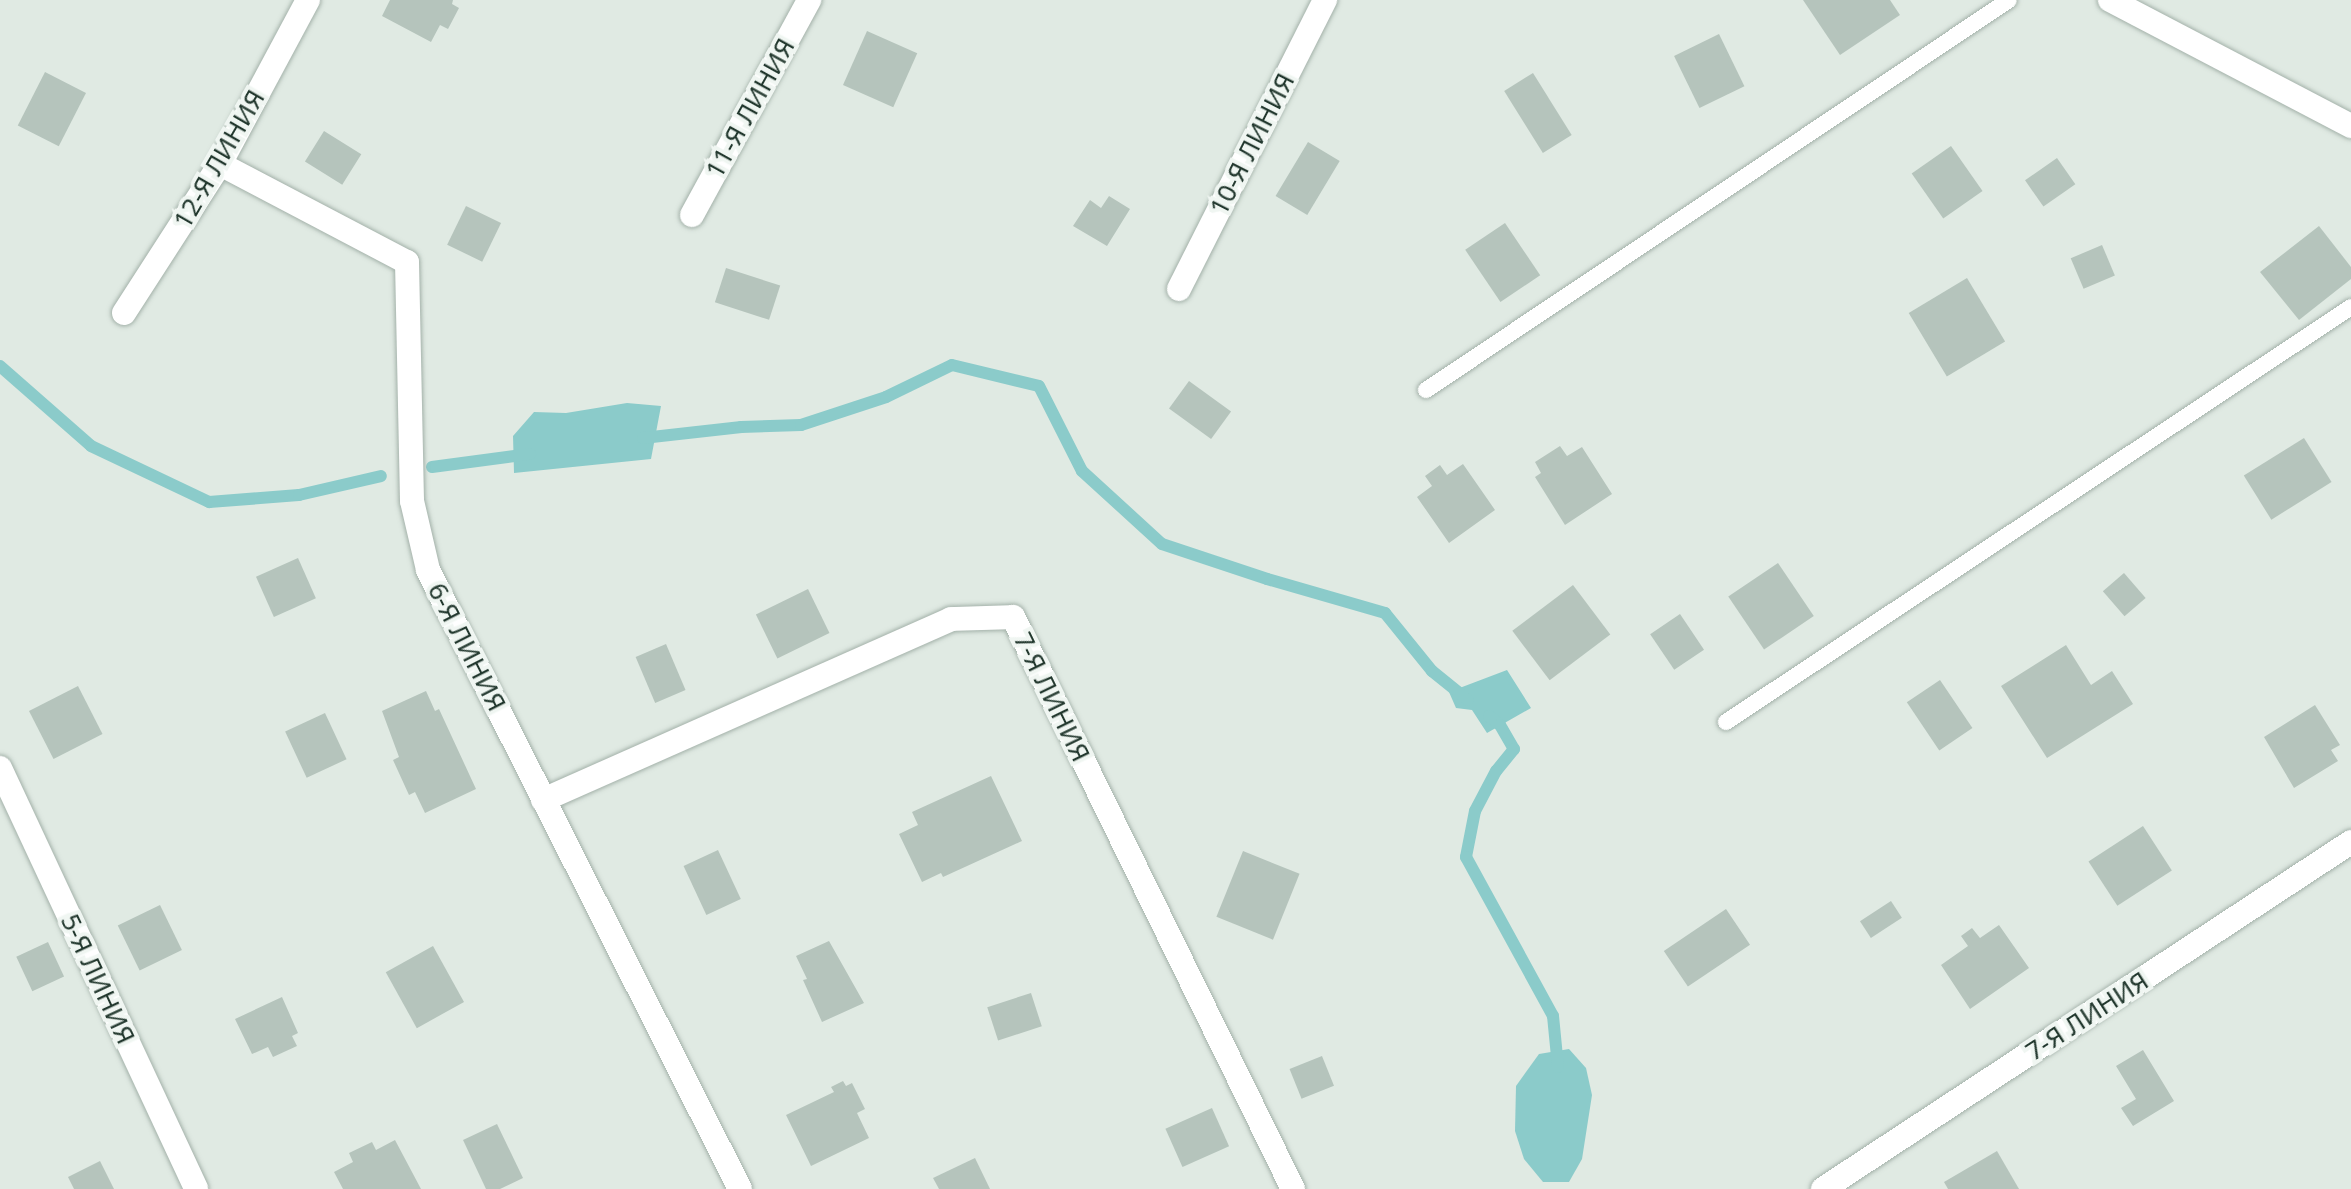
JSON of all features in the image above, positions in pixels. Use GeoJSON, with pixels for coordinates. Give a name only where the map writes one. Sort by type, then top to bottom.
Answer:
{"type":"FeatureCollection","features":[{"type":"Feature","properties":{"kind":"street","name":"12-Я ЛИНИЯ"},"geometry":{"type":"LineString","coordinates":[[124,313],[220,164],[308,0]]}},
{"type":"Feature","properties":{"kind":"street","name":"11-Я ЛИНИЯ"},"geometry":{"type":"LineString","coordinates":[[692,215],[809,0]]}},
{"type":"Feature","properties":{"kind":"street","name":"10-Я ЛИНИЯ"},"geometry":{"type":"LineString","coordinates":[[1179,289],[1325,0]]}},
{"type":"Feature","properties":{"kind":"street"},"geometry":{"type":"LineString","coordinates":[[2110,0],[2351,126]]}},
{"type":"Feature","properties":{"kind":"street","name":"6-Я ЛИНИЯ"},"geometry":{"type":"LineString","coordinates":[[220,164],[407,262],[412,501],[428,570],[740,1189]]}},
{"type":"Feature","properties":{"kind":"street","name":"7-Я ЛИНИЯ"},"geometry":{"type":"LineString","coordinates":[[543,800],[951,619],[1013,617],[1293,1189]]}},
{"type":"Feature","properties":{"kind":"street","name":"5-Я ЛИНИЯ"},"geometry":{"type":"LineString","coordinates":[[0,768],[196,1189]]}},
{"type":"Feature","properties":{"kind":"street","name":"7-Я ЛИНИЯ"},"geometry":{"type":"LineString","coordinates":[[1823,1189],[2351,842]]}},
{"type":"Feature","properties":{"kind":"lane"},"geometry":{"type":"LineString","coordinates":[[1426,390],[2009,0]]}},
{"type":"Feature","properties":{"kind":"lane"},"geometry":{"type":"LineString","coordinates":[[1726,722],[2351,307]]}},
{"type":"Feature","properties":{"kind":"water"},"geometry":{"type":"Polygon","coordinates":[[[627,403],[661,406],[651,459],[514,473],[513,436],[534,412],[566,413],[627,403]]]}},
{"type":"Feature","properties":{"kind":"water"},"geometry":{"type":"Polygon","coordinates":[[[1507,670],[1531,708],[1487,733],[1472,710],[1456,708],[1449,692],[1507,670]]]}},
{"type":"Feature","properties":{"kind":"water"},"geometry":{"type":"Polygon","coordinates":[[[1569,1049],[1586,1068],[1592,1095],[1582,1159],[1569,1182],[1543,1182],[1524,1159],[1515,1131],[1516,1086],[1539,1054],[1569,1049]]]}},
{"type":"Feature","properties":{"kind":"building"},"geometry":{"type":"Polygon","coordinates":[[[390,0],[453,0],[452,4],[459,8],[448,29],[440,25],[431,42],[382,16],[390,0]]]}},
{"type":"Feature","properties":{"kind":"building"},"geometry":{"type":"Polygon","coordinates":[[[1803,0],[1890,0],[1900,15],[1840,55],[1803,0]]]}},
{"type":"Feature","properties":{"kind":"building"},"geometry":{"type":"Polygon","coordinates":[[[867,31],[917,53],[893,107],[843,85],[867,31]]]}},
{"type":"Feature","properties":{"kind":"building"},"geometry":{"type":"Polygon","coordinates":[[[1719,34],[1744,86],[1699,108],[1674,56],[1719,34]]]}},
{"type":"Feature","properties":{"kind":"building"},"geometry":{"type":"Polygon","coordinates":[[[45,72],[86,93],[59,146],[18,125],[45,72]]]}},
{"type":"Feature","properties":{"kind":"building"},"geometry":{"type":"Polygon","coordinates":[[[1533,73],[1572,135],[1543,153],[1504,91],[1533,73]]]}},
{"type":"Feature","properties":{"kind":"building"},"geometry":{"type":"Polygon","coordinates":[[[324,131],[361,154],[342,185],[305,162],[324,131]]]}},
{"type":"Feature","properties":{"kind":"building"},"geometry":{"type":"Polygon","coordinates":[[[1308,142],[1340,161],[1307,215],[1276,196],[1308,142]]]}},
{"type":"Feature","properties":{"kind":"building"},"geometry":{"type":"Polygon","coordinates":[[[1951,146],[1983,191],[1943,219],[1912,174],[1951,146]]]}},
{"type":"Feature","properties":{"kind":"building"},"geometry":{"type":"Polygon","coordinates":[[[2057,158],[2075,184],[2043,207],[2025,180],[2057,158]]]}},
{"type":"Feature","properties":{"kind":"building"},"geometry":{"type":"Polygon","coordinates":[[[1109,196],[1130,209],[1107,246],[1073,226],[1090,200],[1101,208],[1109,196]]]}},
{"type":"Feature","properties":{"kind":"building"},"geometry":{"type":"Polygon","coordinates":[[[466,206],[501,223],[482,262],[447,245],[466,206]]]}},
{"type":"Feature","properties":{"kind":"building"},"geometry":{"type":"Polygon","coordinates":[[[1505,223],[1540,275],[1500,302],[1465,250],[1505,223]]]}},
{"type":"Feature","properties":{"kind":"building"},"geometry":{"type":"Polygon","coordinates":[[[2319,226],[2351,267],[2351,279],[2299,320],[2260,272],[2319,226]]]}},
{"type":"Feature","properties":{"kind":"building"},"geometry":{"type":"Polygon","coordinates":[[[2102,245],[2115,275],[2084,289],[2071,258],[2102,245]]]}},
{"type":"Feature","properties":{"kind":"building"},"geometry":{"type":"Polygon","coordinates":[[[726,268],[780,286],[769,320],[715,302],[726,268]]]}},
{"type":"Feature","properties":{"kind":"building"},"geometry":{"type":"Polygon","coordinates":[[[1967,278],[2005,341],[1947,376],[1909,313],[1967,278]]]}},
{"type":"Feature","properties":{"kind":"building"},"geometry":{"type":"Polygon","coordinates":[[[1189,381],[1231,412],[1211,439],[1169,409],[1189,381]]]}},
{"type":"Feature","properties":{"kind":"building"},"geometry":{"type":"Polygon","coordinates":[[[2304,438],[2332,482],[2271,520],[2244,476],[2304,438]]]}},
{"type":"Feature","properties":{"kind":"building"},"geometry":{"type":"Polygon","coordinates":[[[1560,446],[1567,456],[1582,447],[1612,494],[1565,525],[1535,477],[1541,473],[1535,462],[1560,446]]]}},
{"type":"Feature","properties":{"kind":"building"},"geometry":{"type":"Polygon","coordinates":[[[1463,464],[1495,510],[1449,543],[1417,497],[1432,486],[1425,476],[1440,465],[1447,475],[1463,464]]]}},
{"type":"Feature","properties":{"kind":"building"},"geometry":{"type":"Polygon","coordinates":[[[298,558],[316,598],[274,617],[256,577],[298,558]]]}},
{"type":"Feature","properties":{"kind":"building"},"geometry":{"type":"Polygon","coordinates":[[[1778,563],[1814,616],[1764,650],[1728,597],[1778,563]]]}},
{"type":"Feature","properties":{"kind":"building"},"geometry":{"type":"Polygon","coordinates":[[[2124,573],[2146,598],[2125,616],[2103,591],[2124,573]]]}},
{"type":"Feature","properties":{"kind":"building"},"geometry":{"type":"Polygon","coordinates":[[[1573,585],[1610,635],[1550,680],[1512,631],[1573,585]]]}},
{"type":"Feature","properties":{"kind":"building"},"geometry":{"type":"Polygon","coordinates":[[[808,589],[829,633],[777,658],[756,614],[808,589]]]}},
{"type":"Feature","properties":{"kind":"building"},"geometry":{"type":"Polygon","coordinates":[[[1680,614],[1704,650],[1674,670],[1650,634],[1680,614]]]}},
{"type":"Feature","properties":{"kind":"building"},"geometry":{"type":"Polygon","coordinates":[[[666,644],[686,690],[655,703],[636,657],[666,644]]]}},
{"type":"Feature","properties":{"kind":"building"},"geometry":{"type":"Polygon","coordinates":[[[2066,645],[2091,685],[2112,671],[2133,704],[2047,758],[2001,686],[2066,645]]]}},
{"type":"Feature","properties":{"kind":"building"},"geometry":{"type":"Polygon","coordinates":[[[1940,680],[1972,728],[1939,750],[1907,702],[1940,680]]]}},
{"type":"Feature","properties":{"kind":"building"},"geometry":{"type":"Polygon","coordinates":[[[78,686],[103,734],[54,759],[29,711],[78,686]]]}},
{"type":"Feature","properties":{"kind":"building"},"geometry":{"type":"Polygon","coordinates":[[[426,691],[435,711],[439,709],[476,789],[425,813],[415,792],[409,795],[393,760],[399,757],[382,711],[426,691]]]}},
{"type":"Feature","properties":{"kind":"building"},"geometry":{"type":"Polygon","coordinates":[[[2315,705],[2340,745],[2331,750],[2338,761],[2294,788],[2264,737],[2315,705]]]}},
{"type":"Feature","properties":{"kind":"building"},"geometry":{"type":"Polygon","coordinates":[[[325,713],[347,759],[307,778],[285,732],[325,713]]]}},
{"type":"Feature","properties":{"kind":"building"},"geometry":{"type":"Polygon","coordinates":[[[991,776],[1022,841],[943,877],[941,873],[922,882],[899,834],[918,825],[912,812],[991,776]]]}},
{"type":"Feature","properties":{"kind":"building"},"geometry":{"type":"Polygon","coordinates":[[[2143,826],[2172,870],[2117,906],[2088,861],[2143,826]]]}},
{"type":"Feature","properties":{"kind":"building"},"geometry":{"type":"Polygon","coordinates":[[[718,850],[741,899],[706,915],[684,866],[718,850]]]}},
{"type":"Feature","properties":{"kind":"building"},"geometry":{"type":"Polygon","coordinates":[[[1243,851],[1300,874],[1273,940],[1216,917],[1243,851]]]}},
{"type":"Feature","properties":{"kind":"building"},"geometry":{"type":"Polygon","coordinates":[[[1891,901],[1902,918],[1871,938],[1860,921],[1891,901]]]}},
{"type":"Feature","properties":{"kind":"building"},"geometry":{"type":"Polygon","coordinates":[[[160,905],[182,950],[140,971],[118,926],[160,905]]]}},
{"type":"Feature","properties":{"kind":"building"},"geometry":{"type":"Polygon","coordinates":[[[1726,909],[1750,945],[1688,987],[1664,951],[1726,909]]]}},
{"type":"Feature","properties":{"kind":"building"},"geometry":{"type":"Polygon","coordinates":[[[1999,925],[2029,968],[1970,1009],[1941,965],[1968,946],[1961,936],[1972,928],[1980,938],[1999,925]]]}},
{"type":"Feature","properties":{"kind":"building"},"geometry":{"type":"Polygon","coordinates":[[[829,941],[864,1003],[822,1022],[796,956],[829,941]]]}},
{"type":"Feature","properties":{"kind":"building"},"geometry":{"type":"Polygon","coordinates":[[[48,942],[64,976],[32,991],[16,957],[48,942]]]}},
{"type":"Feature","properties":{"kind":"building"},"geometry":{"type":"Polygon","coordinates":[[[433,946],[464,1002],[417,1028],[386,972],[433,946]]]}},
{"type":"Feature","properties":{"kind":"building"},"geometry":{"type":"Polygon","coordinates":[[[1031,993],[1042,1026],[998,1041],[987,1007],[1031,993]]]}},
{"type":"Feature","properties":{"kind":"building"},"geometry":{"type":"Polygon","coordinates":[[[282,997],[298,1033],[292,1036],[297,1046],[273,1057],[268,1047],[252,1054],[235,1019],[282,997]]]}},
{"type":"Feature","properties":{"kind":"building"},"geometry":{"type":"Polygon","coordinates":[[[2143,1050],[2174,1101],[2133,1126],[2121,1108],[2136,1099],[2116,1066],[2143,1050]]]}},
{"type":"Feature","properties":{"kind":"building"},"geometry":{"type":"Polygon","coordinates":[[[1322,1056],[1334,1086],[1302,1099],[1290,1069],[1322,1056]]]}},
{"type":"Feature","properties":{"kind":"building"},"geometry":{"type":"Polygon","coordinates":[[[843,1081],[846,1086],[852,1083],[865,1109],[857,1113],[869,1138],[811,1166],[786,1115],[834,1092],[831,1087],[843,1081]]]}},
{"type":"Feature","properties":{"kind":"building"},"geometry":{"type":"Polygon","coordinates":[[[1212,1108],[1229,1146],[1182,1167],[1165,1129],[1212,1108]]]}},
{"type":"Feature","properties":{"kind":"building"},"geometry":{"type":"Polygon","coordinates":[[[497,1124],[523,1178],[500,1189],[486,1189],[463,1140],[497,1124]]]}},
{"type":"Feature","properties":{"kind":"building"},"geometry":{"type":"Polygon","coordinates":[[[395,1140],[421,1189],[343,1189],[334,1172],[353,1162],[349,1153],[372,1142],[376,1150],[395,1140]]]}},
{"type":"Feature","properties":{"kind":"building"},"geometry":{"type":"Polygon","coordinates":[[[1997,1151],[2019,1189],[1948,1189],[1944,1182],[1997,1151]]]}},
{"type":"Feature","properties":{"kind":"building"},"geometry":{"type":"Polygon","coordinates":[[[975,1158],[990,1189],[939,1189],[933,1178],[975,1158]]]}},
{"type":"Feature","properties":{"kind":"building"},"geometry":{"type":"Polygon","coordinates":[[[100,1161],[114,1189],[74,1189],[68,1177],[100,1161]]]}},
{"type":"Feature","properties":{"kind":"waterway"},"geometry":{"type":"LineString","coordinates":[[643,438],[741,427],[801,425],[886,397],[952,365],[1039,386],[1082,471],[1162,544],[1385,613],[1432,671],[1468,700]]}},
{"type":"Feature","properties":{"kind":"waterway"},"geometry":{"type":"LineString","coordinates":[[0,366],[91,446],[209,502],[299,495],[381,476]]}},
{"type":"Feature","properties":{"kind":"waterway"},"geometry":{"type":"LineString","coordinates":[[432,467],[530,454]]}},
{"type":"Feature","properties":{"kind":"waterway"},"geometry":{"type":"LineString","coordinates":[[1489,716],[1500,725],[1514,749],[1496,771],[1475,811],[1466,857],[1553,1016],[1558,1067]]}}]}
